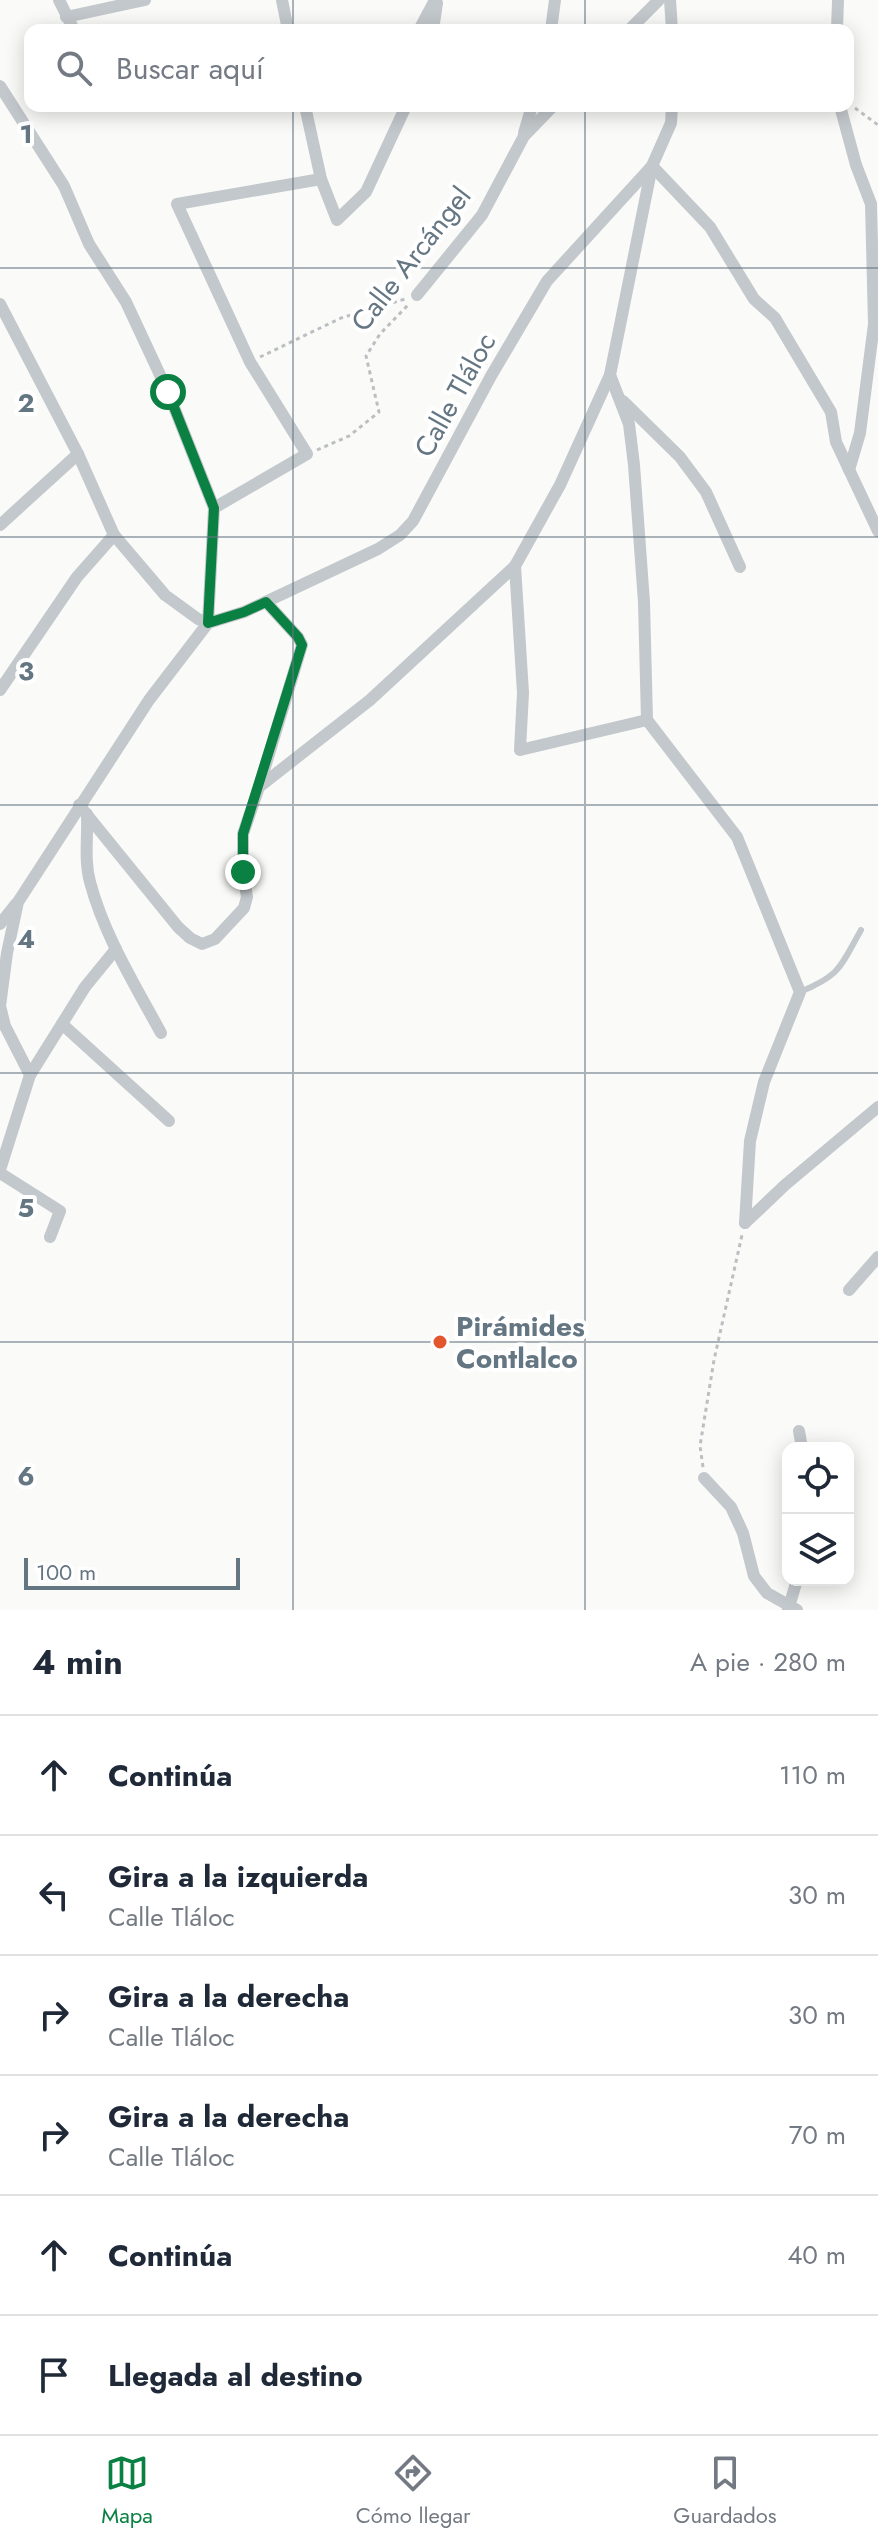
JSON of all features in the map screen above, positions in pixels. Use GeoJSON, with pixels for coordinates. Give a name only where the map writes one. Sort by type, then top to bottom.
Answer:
{"type":"FeatureCollection","features":[{"type":"Feature","properties":{"kind":"street"},"geometry":{"type":"LineString","coordinates":[[59,0],[70,24]]}},
{"type":"Feature","properties":{"kind":"street"},"geometry":{"type":"LineString","coordinates":[[66,17],[145,0]]}},
{"type":"Feature","properties":{"kind":"street"},"geometry":{"type":"LineString","coordinates":[[282,0],[287,24]]}},
{"type":"Feature","properties":{"kind":"street"},"geometry":{"type":"LineString","coordinates":[[422,24],[436,0]]}},
{"type":"Feature","properties":{"kind":"street"},"geometry":{"type":"LineString","coordinates":[[434,24],[436,0]]}},
{"type":"Feature","properties":{"kind":"street"},"geometry":{"type":"LineString","coordinates":[[552,24],[555,0]]}},
{"type":"Feature","properties":{"kind":"street"},"geometry":{"type":"LineString","coordinates":[[635,24],[659,0]]}},
{"type":"Feature","properties":{"kind":"street"},"geometry":{"type":"LineString","coordinates":[[670,0],[672,24]]}},
{"type":"Feature","properties":{"kind":"street"},"geometry":{"type":"LineString","coordinates":[[837,24],[838,0]]}},
{"type":"Feature","properties":{"kind":"street"},"geometry":{"type":"LineString","coordinates":[[0,86],[64,186],[89,244],[126,302],[168,392],[214,508],[208,623],[149,700],[83,810],[0,924]]}},
{"type":"Feature","properties":{"kind":"street"},"geometry":{"type":"LineString","coordinates":[[306,112],[321,179],[337,220],[366,192],[403,112]]}},
{"type":"Feature","properties":{"kind":"street"},"geometry":{"type":"LineString","coordinates":[[524,136],[530,112]]}},
{"type":"Feature","properties":{"kind":"street","name":"Calle Arcángel"},"geometry":{"type":"LineString","coordinates":[[417,295],[482,215],[524,136],[547,112]]}},
{"type":"Feature","properties":{"kind":"street"},"geometry":{"type":"LineString","coordinates":[[259,787],[370,700],[515,566],[560,485],[610,375],[652,166],[671,123],[672,112]]}},
{"type":"Feature","properties":{"kind":"street"},"geometry":{"type":"LineString","coordinates":[[842,112],[856,165],[875,208],[876,326],[860,433],[849,470]]}},
{"type":"Feature","properties":{"kind":"street"},"geometry":{"type":"LineString","coordinates":[[652,166],[710,227],[754,299],[775,318],[831,412],[836,442],[878,531]]}},
{"type":"Feature","properties":{"kind":"street","name":"Calle Tláloc"},"geometry":{"type":"LineString","coordinates":[[208,623],[266,602],[378,549],[400,535],[413,521],[547,281],[652,166]]}},
{"type":"Feature","properties":{"kind":"street"},"geometry":{"type":"LineString","coordinates":[[214,508],[307,454],[250,362],[177,204],[321,179]]}},
{"type":"Feature","properties":{"kind":"street"},"geometry":{"type":"LineString","coordinates":[[0,304],[78,454],[114,535],[165,595],[208,623]]}},
{"type":"Feature","properties":{"kind":"street"},"geometry":{"type":"LineString","coordinates":[[610,375],[629,424],[634,465],[644,602],[647,720],[737,837],[800,992],[764,1082],[750,1141],[745,1223]]}},
{"type":"Feature","properties":{"kind":"street"},"geometry":{"type":"LineString","coordinates":[[622,400],[680,457],[706,492],[740,567]]}},
{"type":"Feature","properties":{"kind":"street"},"geometry":{"type":"LineString","coordinates":[[0,525],[78,454]]}},
{"type":"Feature","properties":{"kind":"street"},"geometry":{"type":"LineString","coordinates":[[0,690],[77,577],[114,535]]}},
{"type":"Feature","properties":{"kind":"street"},"geometry":{"type":"LineString","coordinates":[[515,566],[523,693],[520,750],[647,720]]}},
{"type":"Feature","properties":{"kind":"street"},"geometry":{"type":"LineString","coordinates":[[83,810],[190,938],[202,944],[215,939],[244,908],[247,897],[243,872],[243,834],[302,645],[266,602]]}},
{"type":"Feature","properties":{"kind":"street"},"geometry":{"type":"LineString","coordinates":[[83,810],[89,880],[116,949],[161,1033]]}},
{"type":"Feature","properties":{"kind":"street"},"geometry":{"type":"LineString","coordinates":[[18,902],[0,1006],[5,1026],[30,1075]]}},
{"type":"Feature","properties":{"kind":"street"},"geometry":{"type":"LineString","coordinates":[[50,1237],[60,1211],[0,1171],[30,1075],[85,987],[116,949]]}},
{"type":"Feature","properties":{"kind":"street"},"geometry":{"type":"LineString","coordinates":[[62,1024],[169,1121]]}},
{"type":"Feature","properties":{"kind":"street"},"geometry":{"type":"LineString","coordinates":[[745,1223],[878,1107]]}},
{"type":"Feature","properties":{"kind":"street"},"geometry":{"type":"LineString","coordinates":[[849,1290],[878,1257]]}},
{"type":"Feature","properties":{"kind":"street"},"geometry":{"type":"LineString","coordinates":[[799,1431],[801,1442]]}},
{"type":"Feature","properties":{"kind":"street"},"geometry":{"type":"LineString","coordinates":[[704,1478],[731,1507],[743,1533],[754,1576],[767,1593],[792,1609],[796,1586]]}},
{"type":"Feature","properties":{"kind":"lane"},"geometry":{"type":"LineString","coordinates":[[800,992],[827,981],[838,971],[861,930]]}},
{"type":"Feature","properties":{"kind":"path"},"geometry":{"type":"LineString","coordinates":[[854,107],[878,125]]}},
{"type":"Feature","properties":{"kind":"path"},"geometry":{"type":"LineString","coordinates":[[250,362],[341,318],[417,295]]}},
{"type":"Feature","properties":{"kind":"path","name":"Calle Arcángel"},"geometry":{"type":"LineString","coordinates":[[307,454],[349,436],[379,412],[366,356],[380,334],[417,295]]}},
{"type":"Feature","properties":{"kind":"path"},"geometry":{"type":"LineString","coordinates":[[704,1478],[700,1446],[714,1360],[745,1223]]}},
{"type":"Feature","properties":{"kind":"place","name":"Pirámides Contlalco"},"geometry":{"type":"Point","coordinates":[440,1342]}},
{"type":"Feature","properties":{"kind":"route"},"geometry":{"type":"LineString","coordinates":[[168,392],[214,508],[208,623],[266,602],[302,645],[243,834],[243,872]]}}]}
